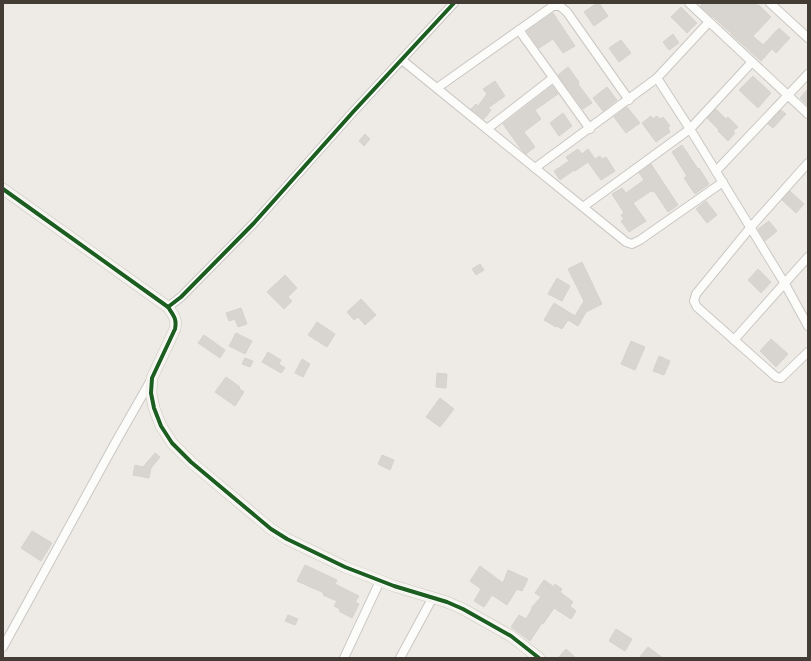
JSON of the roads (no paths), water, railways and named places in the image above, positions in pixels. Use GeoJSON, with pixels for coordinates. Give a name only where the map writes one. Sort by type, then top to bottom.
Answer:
{"type":"FeatureCollection","features":[{"type":"Feature","properties":{"kind":"street"},"geometry":{"type":"LineString","coordinates":[[168,307],[181,297],[254,223],[353,112],[454,3]]}},
{"type":"Feature","properties":{"kind":"street"},"geometry":{"type":"LineString","coordinates":[[689,3],[808,114]]}},
{"type":"Feature","properties":{"kind":"street"},"geometry":{"type":"LineString","coordinates":[[770,3],[808,38]]}},
{"type":"Feature","properties":{"kind":"street"},"geometry":{"type":"LineString","coordinates":[[437,88],[553,6],[560,6],[567,12],[629,100]]}},
{"type":"Feature","properties":{"kind":"street"},"geometry":{"type":"LineString","coordinates":[[535,168],[590,129],[657,78],[709,22]]}},
{"type":"Feature","properties":{"kind":"street"},"geometry":{"type":"LineString","coordinates":[[519,30],[590,129]]}},
{"type":"Feature","properties":{"kind":"street"},"geometry":{"type":"LineString","coordinates":[[402,60],[626,242],[632,244],[640,240],[723,182]]}},
{"type":"Feature","properties":{"kind":"street"},"geometry":{"type":"LineString","coordinates":[[583,207],[690,129],[752,62]]}},
{"type":"Feature","properties":{"kind":"street"},"geometry":{"type":"LineString","coordinates":[[716,171],[808,74]]}},
{"type":"Feature","properties":{"kind":"street"},"geometry":{"type":"LineString","coordinates":[[487,129],[553,78]]}},
{"type":"Feature","properties":{"kind":"street"},"geometry":{"type":"LineString","coordinates":[[657,78],[723,182],[808,326]]}},
{"type":"Feature","properties":{"kind":"street"},"geometry":{"type":"LineString","coordinates":[[808,163],[750,228],[696,294],[694,301],[697,307],[776,377],[781,378],[808,352]]}},
{"type":"Feature","properties":{"kind":"street"},"geometry":{"type":"LineString","coordinates":[[3,188],[168,307],[176,322],[175,329],[152,378],[3,647]]}},
{"type":"Feature","properties":{"kind":"street"},"geometry":{"type":"LineString","coordinates":[[734,340],[808,257]]}},
{"type":"Feature","properties":{"kind":"street"},"geometry":{"type":"LineString","coordinates":[[152,378],[151,393],[154,408],[161,426],[172,443],[190,462],[271,529],[287,539],[344,567],[394,586],[433,597],[463,609],[511,636],[539,658]]}},
{"type":"Feature","properties":{"kind":"street"},"geometry":{"type":"LineString","coordinates":[[344,658],[380,581]]}},
{"type":"Feature","properties":{"kind":"street"},"geometry":{"type":"LineString","coordinates":[[400,658],[433,597]]}}]}
